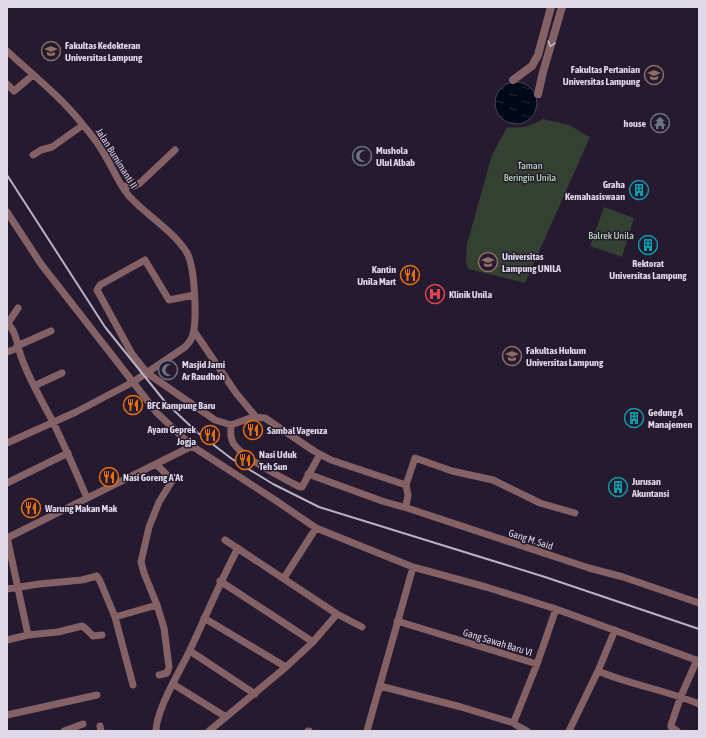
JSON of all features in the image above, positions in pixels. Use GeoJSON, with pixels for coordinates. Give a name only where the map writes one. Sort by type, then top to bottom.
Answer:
{"type":"FeatureCollection","features":[{"type":"Feature","properties":{"kind":"street"},"geometry":{"type":"LineString","coordinates":[[513,80],[532,66],[538,55],[551,7]]}},
{"type":"Feature","properties":{"kind":"street"},"geometry":{"type":"LineString","coordinates":[[538,94],[562,7]]}},
{"type":"Feature","properties":{"kind":"street","name":"Jalan Bumimanti II"},"geometry":{"type":"LineString","coordinates":[[7,51],[65,103],[84,125],[102,150],[122,186],[130,197],[180,242],[187,253],[192,266],[194,284],[194,332]]}},
{"type":"Feature","properties":{"kind":"street"},"geometry":{"type":"LineString","coordinates":[[7,84],[14,91],[32,74]]}},
{"type":"Feature","properties":{"kind":"street"},"geometry":{"type":"LineString","coordinates":[[33,155],[41,150],[52,147],[84,125]]}},
{"type":"Feature","properties":{"kind":"street"},"geometry":{"type":"LineString","coordinates":[[122,186],[134,186],[140,183],[175,150]]}},
{"type":"Feature","properties":{"kind":"street"},"geometry":{"type":"LineString","coordinates":[[7,212],[41,264],[157,413],[192,446],[316,528],[413,567],[486,587],[556,609],[698,660],[681,696],[671,725],[671,727],[677,731]]}},
{"type":"Feature","properties":{"kind":"street"},"geometry":{"type":"LineString","coordinates":[[194,295],[168,300],[145,260],[97,287],[98,294],[123,339],[147,373],[216,420],[231,425],[256,417],[265,418],[331,460],[406,485]]}},
{"type":"Feature","properties":{"kind":"street"},"geometry":{"type":"LineString","coordinates":[[18,308],[8,323],[12,327],[17,347],[26,371],[68,453],[87,498]]}},
{"type":"Feature","properties":{"kind":"street"},"geometry":{"type":"LineString","coordinates":[[7,352],[52,331]]}},
{"type":"Feature","properties":{"kind":"street"},"geometry":{"type":"LineString","coordinates":[[7,443],[76,412],[134,382],[185,347],[194,332]]}},
{"type":"Feature","properties":{"kind":"street"},"geometry":{"type":"LineString","coordinates":[[194,332],[236,393],[256,417]]}},
{"type":"Feature","properties":{"kind":"street"},"geometry":{"type":"LineString","coordinates":[[34,386],[62,373]]}},
{"type":"Feature","properties":{"kind":"street"},"geometry":{"type":"LineString","coordinates":[[231,425],[232,440],[241,451],[269,471],[300,487],[302,487],[320,454]]}},
{"type":"Feature","properties":{"kind":"street"},"geometry":{"type":"LineString","coordinates":[[28,635],[7,538],[192,446]]}},
{"type":"Feature","properties":{"kind":"street"},"geometry":{"type":"LineString","coordinates":[[7,483],[68,453]]}},
{"type":"Feature","properties":{"kind":"street"},"geometry":{"type":"LineString","coordinates":[[407,508],[408,494],[406,485],[415,458],[452,471],[493,480],[540,503],[575,513]]}},
{"type":"Feature","properties":{"kind":"street"},"geometry":{"type":"LineString","coordinates":[[156,464],[172,481],[159,502],[149,527],[141,562],[164,628],[169,667],[167,672],[159,675]]}},
{"type":"Feature","properties":{"kind":"street","name":"Gang M. Said"},"geometry":{"type":"LineString","coordinates":[[308,474],[382,501],[589,568],[623,577],[699,603]]}},
{"type":"Feature","properties":{"kind":"street"},"geometry":{"type":"LineString","coordinates":[[284,578],[316,528]]}},
{"type":"Feature","properties":{"kind":"street"},"geometry":{"type":"LineString","coordinates":[[225,540],[337,614],[362,627]]}},
{"type":"Feature","properties":{"kind":"street"},"geometry":{"type":"LineString","coordinates":[[156,731],[157,721],[162,706],[190,651],[220,581],[238,548]]}},
{"type":"Feature","properties":{"kind":"street"},"geometry":{"type":"LineString","coordinates":[[367,731],[413,567]]}},
{"type":"Feature","properties":{"kind":"street"},"geometry":{"type":"LineString","coordinates":[[7,589],[18,586],[82,580],[97,576],[115,617],[132,685]]}},
{"type":"Feature","properties":{"kind":"street"},"geometry":{"type":"LineString","coordinates":[[220,581],[313,642]]}},
{"type":"Feature","properties":{"kind":"street"},"geometry":{"type":"LineString","coordinates":[[115,617],[157,605]]}},
{"type":"Feature","properties":{"kind":"street","name":"Gang Sawah Baru VI"},"geometry":{"type":"LineString","coordinates":[[397,621],[537,664],[556,609]]}},
{"type":"Feature","properties":{"kind":"street"},"geometry":{"type":"LineString","coordinates":[[209,731],[286,667],[313,642],[337,614]]}},
{"type":"Feature","properties":{"kind":"street"},"geometry":{"type":"LineString","coordinates":[[204,618],[286,667]]}},
{"type":"Feature","properties":{"kind":"street"},"geometry":{"type":"LineString","coordinates":[[7,640],[28,635],[58,632],[82,626],[93,636],[102,635]]}},
{"type":"Feature","properties":{"kind":"street"},"geometry":{"type":"LineString","coordinates":[[569,731],[598,671],[615,630]]}},
{"type":"Feature","properties":{"kind":"street"},"geometry":{"type":"LineString","coordinates":[[190,651],[255,694]]}},
{"type":"Feature","properties":{"kind":"street"},"geometry":{"type":"LineString","coordinates":[[514,723],[537,664]]}},
{"type":"Feature","properties":{"kind":"street"},"geometry":{"type":"LineString","coordinates":[[598,671],[614,678],[681,696],[699,704]]}},
{"type":"Feature","properties":{"kind":"street"},"geometry":{"type":"LineString","coordinates":[[173,684],[226,717]]}},
{"type":"Feature","properties":{"kind":"street"},"geometry":{"type":"LineString","coordinates":[[380,686],[461,706],[514,723],[527,731]]}},
{"type":"Feature","properties":{"kind":"street"},"geometry":{"type":"LineString","coordinates":[[7,715],[97,695]]}},
{"type":"Feature","properties":{"kind":"street"},"geometry":{"type":"LineString","coordinates":[[64,731],[83,724]]}},
{"type":"Feature","properties":{"kind":"green space","name":"Taman Beringin Unila"},"geometry":{"type":"Polygon","coordinates":[[[543,119],[569,125],[590,137],[525,283],[469,269],[466,261],[467,244],[492,155],[507,127],[517,128],[526,126],[543,119]]]}},
{"type":"Feature","properties":{"kind":"green space","name":"Balrek Unila"},"geometry":{"type":"Polygon","coordinates":[[[604,207],[634,218],[622,257],[590,246],[604,207]]]}},
{"type":"Feature","properties":{"kind":"water"},"geometry":{"type":"Polygon","coordinates":[[[516,82],[531,88],[537,103],[531,118],[516,124],[501,118],[495,103],[501,88],[516,82]]]}},
{"type":"Feature","properties":{"kind":"railway"},"geometry":{"type":"LineString","coordinates":[[7,175],[105,327],[166,403],[198,433],[232,459],[273,484],[319,507],[545,577],[699,629]]}},
{"type":"Feature","properties":{"kind":"place","name":"Fakultas Kedokteran Universitas Lampung"},"geometry":{"type":"Point","coordinates":[51,51]}},
{"type":"Feature","properties":{"kind":"place","name":"Fakultas Pertanian Universitas Lampung"},"geometry":{"type":"Point","coordinates":[654,75]}},
{"type":"Feature","properties":{"kind":"place","name":"house"},"geometry":{"type":"Point","coordinates":[660,123]}},
{"type":"Feature","properties":{"kind":"place","name":"Mushola Ulul Albab"},"geometry":{"type":"Point","coordinates":[362,156]}},
{"type":"Feature","properties":{"kind":"place","name":"Graha Kemahasiswaan"},"geometry":{"type":"Point","coordinates":[639,190]}},
{"type":"Feature","properties":{"kind":"place","name":"Rektorat Universitas Lampung"},"geometry":{"type":"Point","coordinates":[648,245]}},
{"type":"Feature","properties":{"kind":"place","name":"Universitas Lampung UNILA"},"geometry":{"type":"Point","coordinates":[488,262]}},
{"type":"Feature","properties":{"kind":"place","name":"Kantin Unila Mart"},"geometry":{"type":"Point","coordinates":[410,275]}},
{"type":"Feature","properties":{"kind":"place","name":"Klinik Unila"},"geometry":{"type":"Point","coordinates":[435,294]}},
{"type":"Feature","properties":{"kind":"place","name":"Fakultas Hukum Universitas Lampung"},"geometry":{"type":"Point","coordinates":[512,356]}},
{"type":"Feature","properties":{"kind":"place","name":"Masjid Jami Ar Raudhoh"},"geometry":{"type":"Point","coordinates":[168,370]}},
{"type":"Feature","properties":{"kind":"place","name":"BFC Kampung Baru"},"geometry":{"type":"Point","coordinates":[133,405]}},
{"type":"Feature","properties":{"kind":"place","name":"Gedung A Manajemen"},"geometry":{"type":"Point","coordinates":[634,418]}},
{"type":"Feature","properties":{"kind":"place","name":"Sambal Vagenza"},"geometry":{"type":"Point","coordinates":[253,430]}},
{"type":"Feature","properties":{"kind":"place","name":"Ayam Geprek Jogja"},"geometry":{"type":"Point","coordinates":[210,435]}},
{"type":"Feature","properties":{"kind":"place","name":"Nasi Uduk Teh Sun"},"geometry":{"type":"Point","coordinates":[245,460]}},
{"type":"Feature","properties":{"kind":"place","name":"Nasi Goreng A'At"},"geometry":{"type":"Point","coordinates":[109,477]}},
{"type":"Feature","properties":{"kind":"place","name":"Jurusan Akuntansi"},"geometry":{"type":"Point","coordinates":[618,487]}},
{"type":"Feature","properties":{"kind":"place","name":"Warung Makan Mak"},"geometry":{"type":"Point","coordinates":[31,508]}}]}
